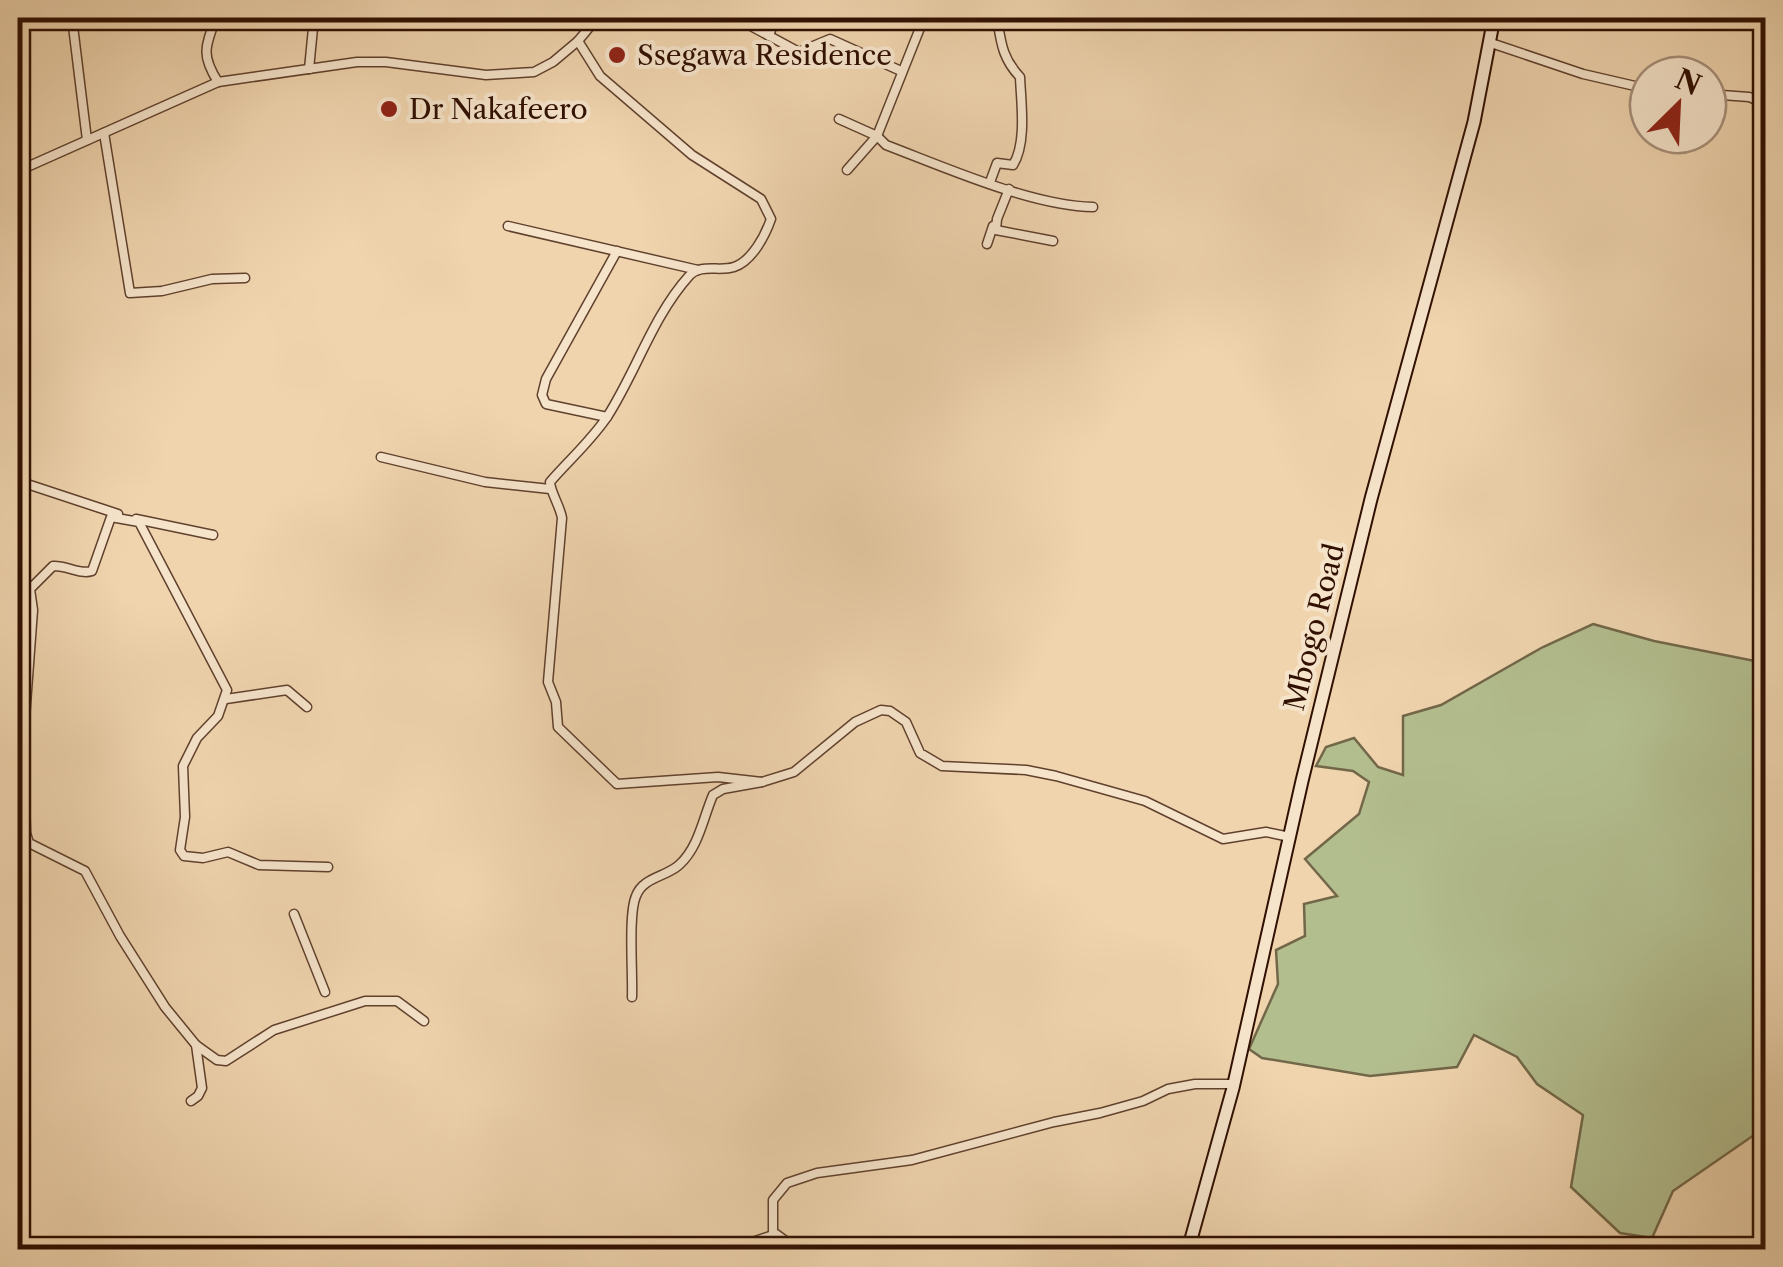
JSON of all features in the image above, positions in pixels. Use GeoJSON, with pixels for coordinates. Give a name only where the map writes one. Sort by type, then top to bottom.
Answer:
{"type":"FeatureCollection","features":[{"type":"Feature","properties":{"kind":"main road","name":"Mbogo Road"},"geometry":{"type":"LineString","coordinates":[[1188,1250],[1234,1084],[1371,499],[1474,122],[1494,18]]}},
{"type":"Feature","properties":{"kind":"street"},"geometry":{"type":"LineString","coordinates":[[72,18],[87,140]]}},
{"type":"Feature","properties":{"kind":"street"},"geometry":{"type":"LineString","coordinates":[[216,18],[205,53],[218,82]]}},
{"type":"Feature","properties":{"kind":"street"},"geometry":{"type":"LineString","coordinates":[[309,70],[314,18]]}},
{"type":"Feature","properties":{"kind":"street"},"geometry":{"type":"LineString","coordinates":[[18,171],[218,82],[386,62],[486,75],[534,72],[553,62],[597,18]]}},
{"type":"Feature","properties":{"kind":"street"},"geometry":{"type":"LineString","coordinates":[[736,18],[799,52],[830,40],[902,71]]}},
{"type":"Feature","properties":{"kind":"street"},"geometry":{"type":"LineString","coordinates":[[768,36],[775,18]]}},
{"type":"Feature","properties":{"kind":"street"},"geometry":{"type":"LineString","coordinates":[[847,170],[877,136],[924,18]]}},
{"type":"Feature","properties":{"kind":"street"},"geometry":{"type":"LineString","coordinates":[[997,18],[998,39],[1008,64],[1020,76],[1020,131],[1018,160],[1013,164],[996,164],[996,230],[1053,241]]}},
{"type":"Feature","properties":{"kind":"street"},"geometry":{"type":"LineString","coordinates":[[508,226],[698,270],[740,264],[766,233],[770,213],[760,199],[692,155],[636,108],[600,76],[578,40]]}},
{"type":"Feature","properties":{"kind":"street"},"geometry":{"type":"LineString","coordinates":[[1491,44],[1583,74],[1628,84]]}},
{"type":"Feature","properties":{"kind":"street"},"geometry":{"type":"LineString","coordinates":[[1755,100],[1766,80]]}},
{"type":"Feature","properties":{"kind":"street"},"geometry":{"type":"LineString","coordinates":[[1728,97],[1766,103]]}},
{"type":"Feature","properties":{"kind":"street"},"geometry":{"type":"LineString","coordinates":[[839,119],[877,136],[886,145],[999,185],[1054,203],[1093,207]]}},
{"type":"Feature","properties":{"kind":"street"},"geometry":{"type":"LineString","coordinates":[[104,133],[130,293],[162,291],[212,279],[245,278]]}},
{"type":"Feature","properties":{"kind":"street"},"geometry":{"type":"LineString","coordinates":[[987,244],[1005,197],[999,185]]}},
{"type":"Feature","properties":{"kind":"street"},"geometry":{"type":"LineString","coordinates":[[607,417],[546,404],[542,395],[546,379],[617,251]]}},
{"type":"Feature","properties":{"kind":"street"},"geometry":{"type":"LineString","coordinates":[[698,270],[690,274],[664,313],[607,417],[550,482],[550,489],[560,502],[562,518],[548,682],[556,702],[558,728],[617,784],[718,777],[762,782]]}},
{"type":"Feature","properties":{"kind":"street"},"geometry":{"type":"LineString","coordinates":[[381,457],[468,478],[550,489]]}},
{"type":"Feature","properties":{"kind":"street"},"geometry":{"type":"LineString","coordinates":[[18,458],[19,482],[104,511],[213,535]]}},
{"type":"Feature","properties":{"kind":"street"},"geometry":{"type":"LineString","coordinates":[[18,588],[30,589],[53,566],[92,570],[111,517],[138,522],[227,690],[218,716],[190,749],[183,766],[185,816],[180,850],[184,856],[194,858],[228,852],[259,865],[328,867]]}},
{"type":"Feature","properties":{"kind":"street"},"geometry":{"type":"LineString","coordinates":[[30,589],[33,610],[23,745],[29,842],[85,872],[165,1007],[196,1045],[226,1061],[274,1030],[365,1000],[397,1001],[424,1021]]}},
{"type":"Feature","properties":{"kind":"street"},"geometry":{"type":"LineString","coordinates":[[226,698],[287,690],[306,707]]}},
{"type":"Feature","properties":{"kind":"street"},"geometry":{"type":"LineString","coordinates":[[632,998],[632,909],[636,894],[645,883],[671,871],[686,857],[706,824],[716,792],[794,772],[855,722],[881,710],[906,722],[920,753],[942,766],[1026,770],[1056,776],[1145,801],[1223,840],[1266,832],[1290,838]]}},
{"type":"Feature","properties":{"kind":"street"},"geometry":{"type":"LineString","coordinates":[[294,914],[326,992]]}},
{"type":"Feature","properties":{"kind":"street"},"geometry":{"type":"LineString","coordinates":[[190,1101],[202,1088],[196,1045]]}},
{"type":"Feature","properties":{"kind":"street"},"geometry":{"type":"LineString","coordinates":[[773,1234],[773,1200],[787,1183],[818,1173],[912,1160],[1100,1113],[1168,1089],[1194,1084],[1234,1084]]}},
{"type":"Feature","properties":{"kind":"street"},"geometry":{"type":"LineString","coordinates":[[729,1250],[773,1234],[784,1238],[788,1250]]}},
{"type":"Feature","properties":{"kind":"green space"},"geometry":{"type":"Polygon","coordinates":[[[1593,624],[1654,641],[1765,663],[1765,1158],[1754,1135],[1673,1191],[1652,1238],[1620,1233],[1571,1187],[1583,1115],[1537,1084],[1517,1057],[1474,1035],[1457,1067],[1370,1076],[1262,1058],[1249,1049],[1278,984],[1276,950],[1305,936],[1304,904],[1337,896],[1305,859],[1359,814],[1369,782],[1353,771],[1316,766],[1326,747],[1354,738],[1378,767],[1403,775],[1403,716],[1441,705],[1543,647],[1593,624]]]}},
{"type":"Feature","properties":{"kind":"place","name":"Ssegawa Residence"},"geometry":{"type":"Point","coordinates":[617,55]}},
{"type":"Feature","properties":{"kind":"place","name":"Dr Nakafeero"},"geometry":{"type":"Point","coordinates":[389,109]}}]}
